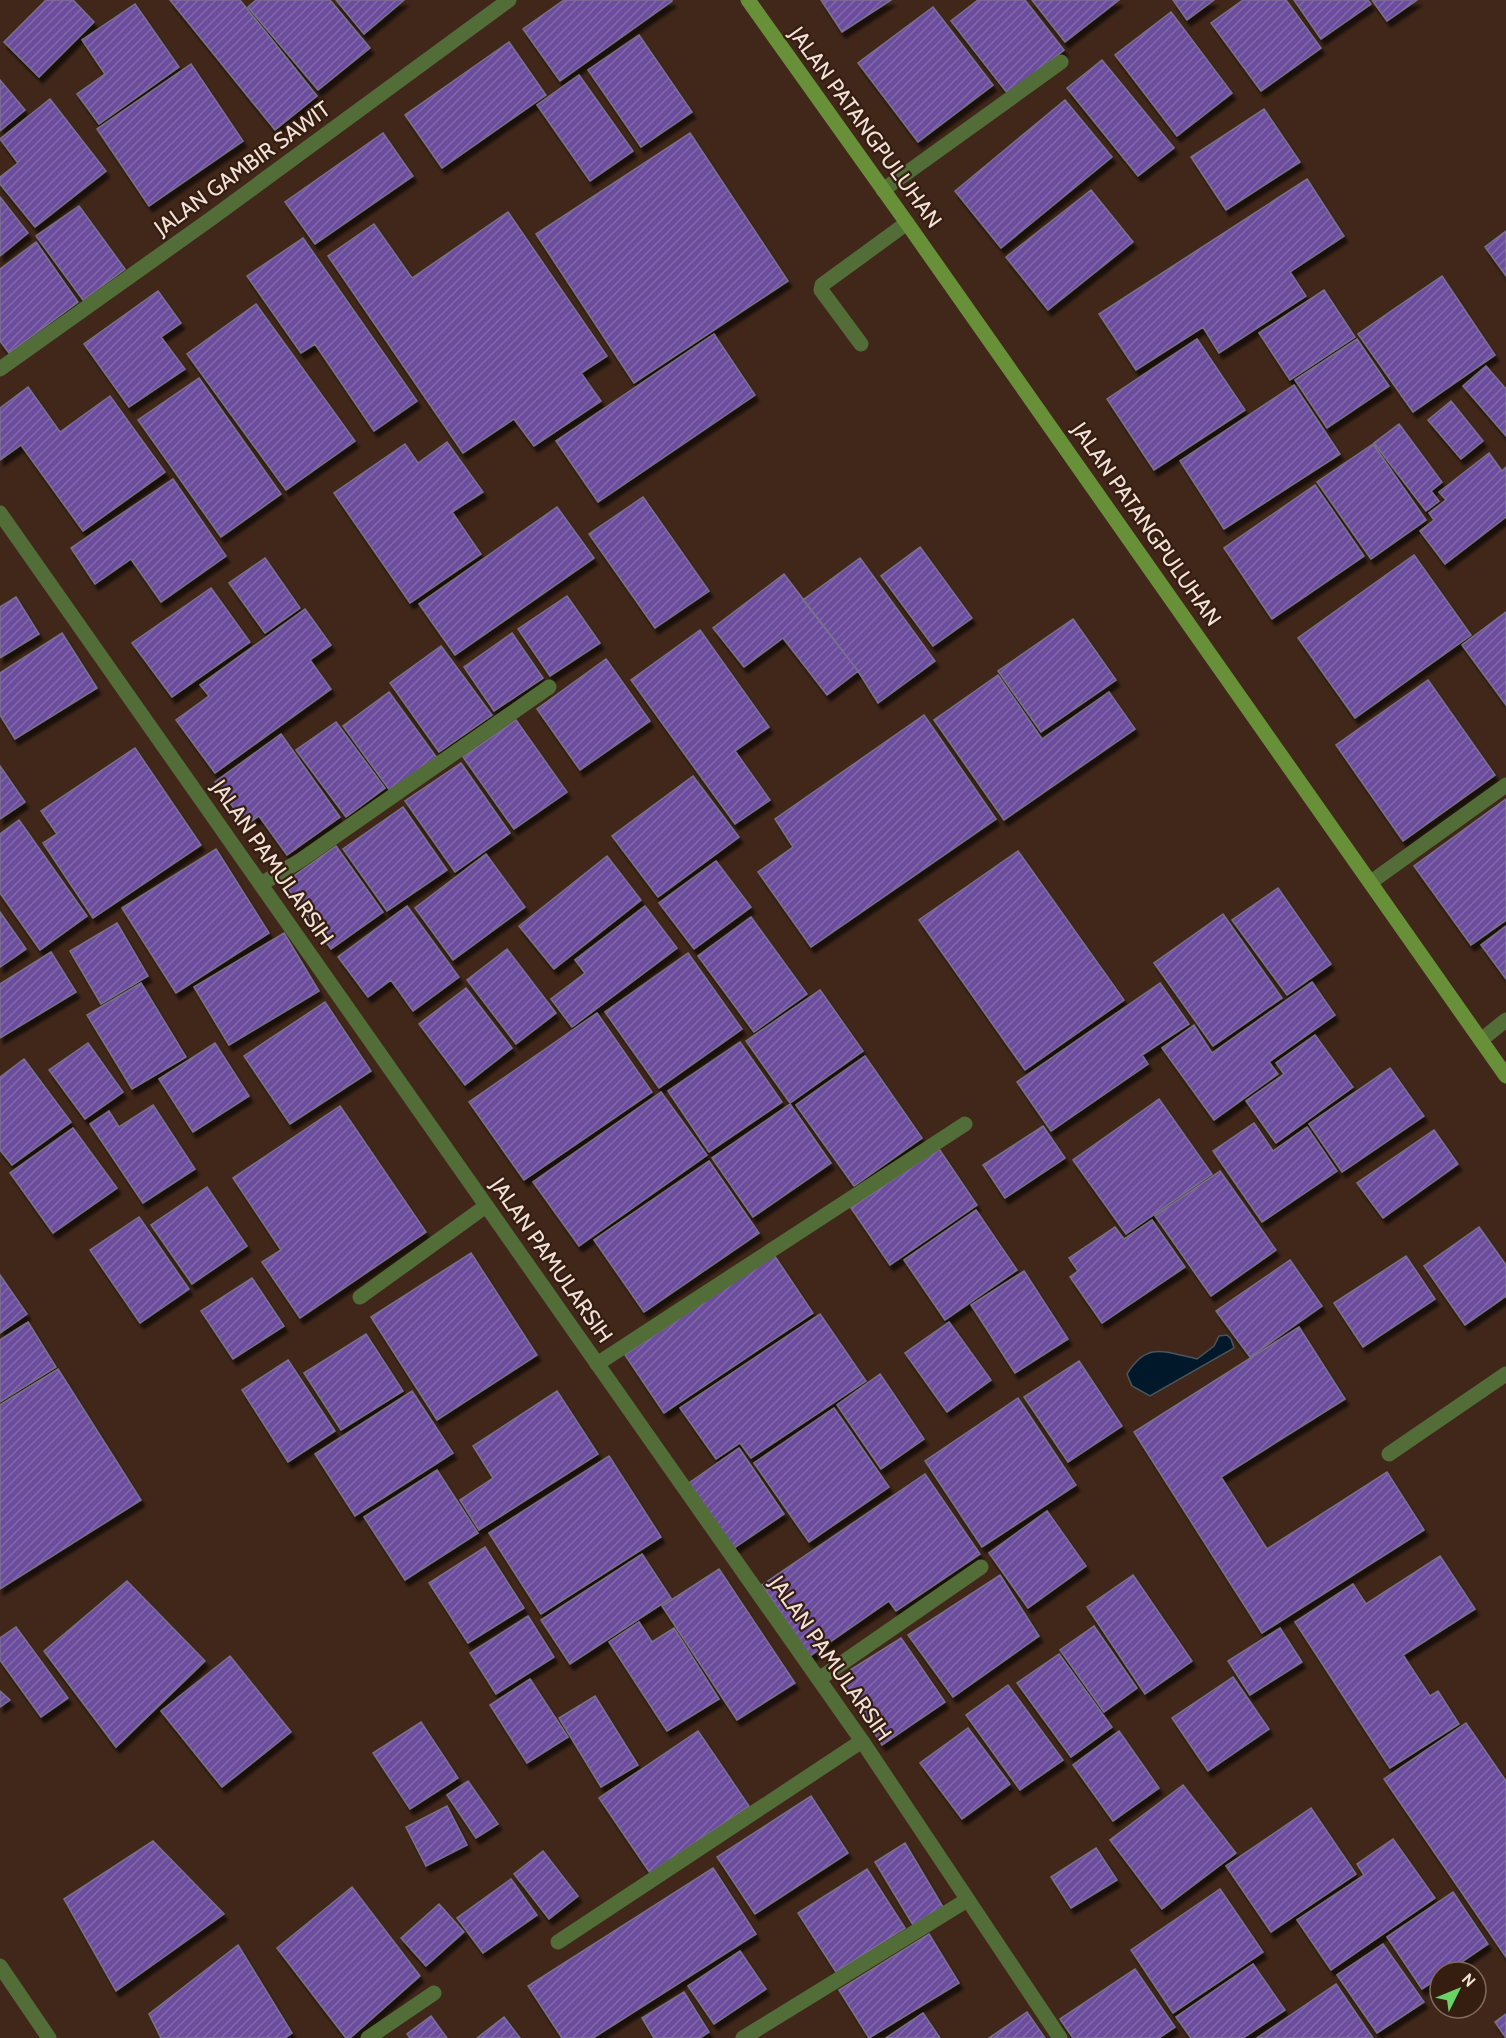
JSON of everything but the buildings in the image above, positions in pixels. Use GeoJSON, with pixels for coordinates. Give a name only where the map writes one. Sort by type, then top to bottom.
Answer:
{"type":"FeatureCollection","features":[{"type":"Feature","properties":{"kind":"street","name":"JALAN GAMBIR SAWIT"},"geometry":{"type":"LineString","coordinates":[[0,369],[222,211],[509,0]]}},
{"type":"Feature","properties":{"kind":"street","name":"JALAN PATANGPULUHAN"},"geometry":{"type":"LineString","coordinates":[[748,0],[1506,1076]]}},
{"type":"Feature","properties":{"kind":"street"},"geometry":{"type":"LineString","coordinates":[[883,190],[1061,62]]}},
{"type":"Feature","properties":{"kind":"street"},"geometry":{"type":"LineString","coordinates":[[861,344],[821,290],[822,285],[907,223]]}},
{"type":"Feature","properties":{"kind":"street","name":"JALAN PAMULARSIH"},"geometry":{"type":"LineString","coordinates":[[0,513],[819,1679],[1060,2038]]}},
{"type":"Feature","properties":{"kind":"street"},"geometry":{"type":"LineString","coordinates":[[261,884],[301,860],[549,687]]}},
{"type":"Feature","properties":{"kind":"street"},"geometry":{"type":"LineString","coordinates":[[1371,882],[1506,785]]}},
{"type":"Feature","properties":{"kind":"street"},"geometry":{"type":"LineString","coordinates":[[1481,1040],[1506,1020]]}},
{"type":"Feature","properties":{"kind":"street"},"geometry":{"type":"LineString","coordinates":[[597,1364],[965,1124]]}},
{"type":"Feature","properties":{"kind":"street"},"geometry":{"type":"LineString","coordinates":[[360,1297],[486,1206]]}},
{"type":"Feature","properties":{"kind":"street"},"geometry":{"type":"LineString","coordinates":[[1389,1454],[1506,1374]]}},
{"type":"Feature","properties":{"kind":"street"},"geometry":{"type":"LineString","coordinates":[[819,1679],[981,1567]]}},
{"type":"Feature","properties":{"kind":"street"},"geometry":{"type":"LineString","coordinates":[[558,1942],[862,1741]]}},
{"type":"Feature","properties":{"kind":"street"},"geometry":{"type":"LineString","coordinates":[[743,2038],[967,1900]]}},
{"type":"Feature","properties":{"kind":"street"},"geometry":{"type":"LineString","coordinates":[[0,1966],[49,2038]]}},
{"type":"Feature","properties":{"kind":"street"},"geometry":{"type":"LineString","coordinates":[[368,2038],[434,1993]]}},
{"type":"Feature","properties":{"kind":"water"},"geometry":{"type":"Polygon","coordinates":[[[1227,1335],[1234,1348],[1150,1396],[1132,1386],[1127,1374],[1142,1357],[1150,1353],[1166,1352],[1197,1359],[1214,1346],[1219,1336],[1227,1335]]]}}]}
